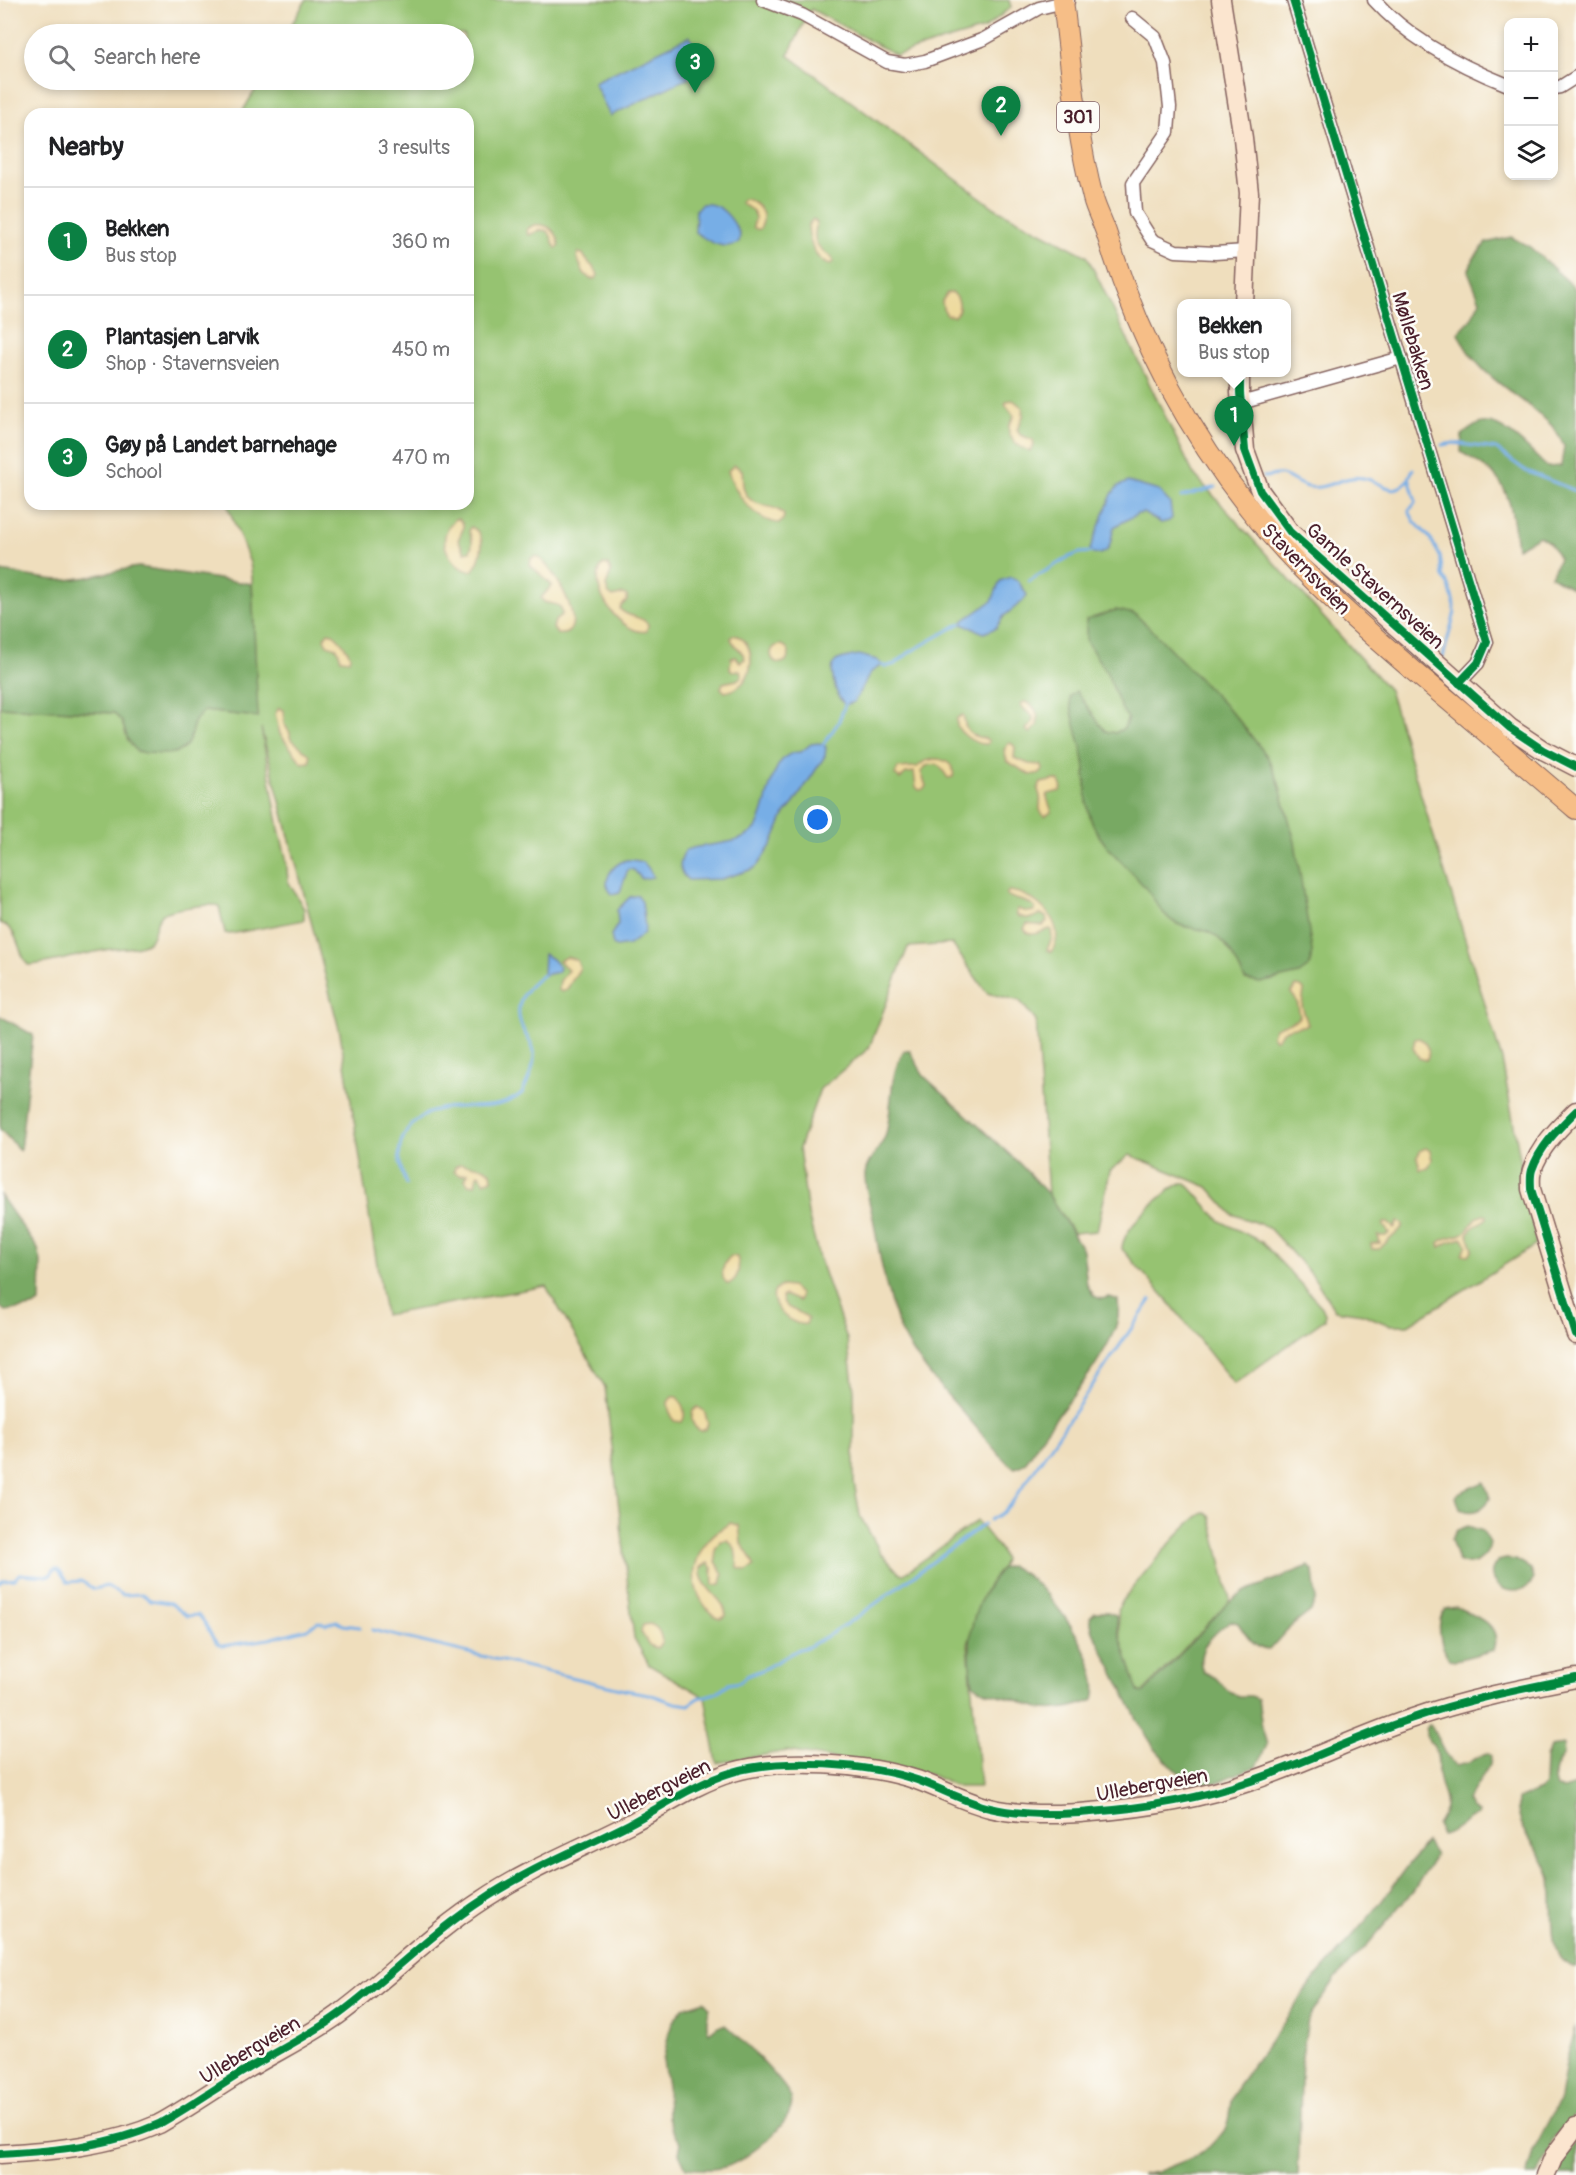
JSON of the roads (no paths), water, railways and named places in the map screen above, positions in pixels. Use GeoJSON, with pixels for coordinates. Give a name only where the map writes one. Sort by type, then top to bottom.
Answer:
{"type":"FeatureCollection","features":[{"type":"Feature","properties":{"kind":"main road","name":"Stavernsveien"},"geometry":{"type":"LineString","coordinates":[[1068,1],[1076,100],[1094,200],[1129,301],[1162,376],[1210,455],[1252,513],[1297,564],[1349,613],[1576,809]]}},
{"type":"Feature","properties":{"kind":"street","name":"Stavernsveien"},"geometry":{"type":"LineString","coordinates":[[763,0],[802,15],[887,62],[905,65],[925,61],[984,39],[1033,10],[1068,1]]}},
{"type":"Feature","properties":{"kind":"street"},"geometry":{"type":"LineString","coordinates":[[1221,0],[1244,138],[1249,193],[1244,299]]}},
{"type":"Feature","properties":{"kind":"street","name":"Møllebakken"},"geometry":{"type":"LineString","coordinates":[[1293,0],[1487,642],[1479,663],[1459,684]]}},
{"type":"Feature","properties":{"kind":"street"},"geometry":{"type":"LineString","coordinates":[[1374,0],[1383,11],[1422,42],[1478,74],[1504,83]]}},
{"type":"Feature","properties":{"kind":"street"},"geometry":{"type":"LineString","coordinates":[[1132,18],[1155,38],[1165,63],[1170,107],[1168,132],[1133,183],[1135,213],[1152,240],[1176,251],[1215,253],[1246,251]]}},
{"type":"Feature","properties":{"kind":"street"},"geometry":{"type":"LineString","coordinates":[[1558,87],[1576,77]]}},
{"type":"Feature","properties":{"kind":"street","name":"Møllebakken"},"geometry":{"type":"LineString","coordinates":[[1240,403],[1401,358]]}},
{"type":"Feature","properties":{"kind":"street","name":"Gamle Stavernsveien"},"geometry":{"type":"LineString","coordinates":[[1240,377],[1245,450],[1260,491],[1290,532],[1510,728],[1543,750],[1576,767]]}},
{"type":"Feature","properties":{"kind":"street"},"geometry":{"type":"LineString","coordinates":[[1576,1111],[1552,1136],[1540,1155],[1532,1171],[1531,1190],[1576,1335]]}},
{"type":"Feature","properties":{"kind":"street","name":"Ullebergveien"},"geometry":{"type":"LineString","coordinates":[[0,2154],[98,2143],[133,2134],[159,2124],[333,2018],[431,1937],[486,1897],[525,1874],[620,1828],[704,1783],[738,1770],[766,1765],[798,1764],[892,1773],[929,1784],[975,1803],[1014,1812],[1065,1814],[1128,1809],[1228,1789],[1425,1713],[1480,1698],[1576,1678]]}},
{"type":"Feature","properties":{"kind":"street"},"geometry":{"type":"LineString","coordinates":[[1546,2175],[1554,2156],[1576,2127]]}},
{"type":"Feature","properties":{"kind":"water"},"geometry":{"type":"Polygon","coordinates":[[[690,36],[706,69],[610,116],[594,82],[690,36]]]}},
{"type":"Feature","properties":{"kind":"water"},"geometry":{"type":"Polygon","coordinates":[[[702,204],[715,206],[725,212],[740,234],[739,242],[722,246],[695,232],[696,209],[702,204]]]}},
{"type":"Feature","properties":{"kind":"water"},"geometry":{"type":"Polygon","coordinates":[[[1128,482],[1159,491],[1170,503],[1172,518],[1161,523],[1144,513],[1137,514],[1114,527],[1111,542],[1104,553],[1093,554],[1090,549],[1112,494],[1118,486],[1128,482]]]}},
{"type":"Feature","properties":{"kind":"water"},"geometry":{"type":"Polygon","coordinates":[[[1010,577],[1018,581],[1027,595],[1004,616],[996,628],[984,633],[962,624],[992,601],[1000,581],[1010,577]]]}},
{"type":"Feature","properties":{"kind":"water"},"geometry":{"type":"Polygon","coordinates":[[[859,655],[877,660],[882,665],[871,672],[854,702],[845,705],[834,683],[833,665],[838,660],[859,655]]]}},
{"type":"Feature","properties":{"kind":"water"},"geometry":{"type":"Polygon","coordinates":[[[819,743],[826,747],[825,756],[784,815],[772,844],[758,865],[753,869],[721,879],[688,880],[680,866],[686,850],[733,841],[750,834],[760,819],[771,782],[782,760],[790,754],[801,752],[811,744],[819,743]]]}},
{"type":"Feature","properties":{"kind":"water"},"geometry":{"type":"Polygon","coordinates":[[[626,860],[643,863],[653,877],[642,879],[634,870],[628,869],[620,892],[612,894],[607,884],[609,874],[626,860]]]}},
{"type":"Feature","properties":{"kind":"water"},"geometry":{"type":"Polygon","coordinates":[[[638,895],[642,902],[644,933],[629,945],[616,947],[613,945],[611,935],[618,924],[617,910],[630,897],[638,895]]]}},
{"type":"Feature","properties":{"kind":"water"},"geometry":{"type":"Polygon","coordinates":[[[544,954],[560,968],[558,972],[543,975],[544,954]]]}},
{"type":"Feature","properties":{"kind":"waterway"},"geometry":{"type":"LineString","coordinates":[[1442,445],[1454,443],[1496,449],[1526,471],[1576,491]]}},
{"type":"Feature","properties":{"kind":"waterway"},"geometry":{"type":"LineString","coordinates":[[1413,469],[1409,478],[1416,502],[1409,511],[1414,521],[1430,538],[1440,556],[1443,577],[1449,586],[1455,612],[1443,657]]}},
{"type":"Feature","properties":{"kind":"waterway"},"geometry":{"type":"LineString","coordinates":[[1263,477],[1282,475],[1308,487],[1363,478],[1392,489],[1403,485],[1409,479]]}},
{"type":"Feature","properties":{"kind":"waterway"},"geometry":{"type":"LineString","coordinates":[[1181,497],[1216,487]]}},
{"type":"Feature","properties":{"kind":"waterway"},"geometry":{"type":"LineString","coordinates":[[1029,581],[1067,558],[1079,553],[1091,552]]}},
{"type":"Feature","properties":{"kind":"waterway"},"geometry":{"type":"LineString","coordinates":[[882,665],[885,667],[895,664],[910,652],[961,623]]}},
{"type":"Feature","properties":{"kind":"waterway"},"geometry":{"type":"LineString","coordinates":[[823,745],[838,723],[845,705]]}},
{"type":"Feature","properties":{"kind":"waterway"},"geometry":{"type":"LineString","coordinates":[[406,1184],[400,1164],[401,1144],[407,1131],[420,1118],[434,1111],[448,1108],[493,1105],[508,1101],[522,1093],[532,1068],[534,1052],[521,1026],[520,1002],[529,988],[543,975]]}},
{"type":"Feature","properties":{"kind":"waterway"},"geometry":{"type":"LineString","coordinates":[[990,1520],[1002,1513],[1013,1501],[1151,1300]]}},
{"type":"Feature","properties":{"kind":"waterway"},"geometry":{"type":"LineString","coordinates":[[372,1630],[689,1705],[699,1698],[716,1693],[728,1684],[740,1682],[746,1676],[832,1633],[984,1524]]}},
{"type":"Feature","properties":{"kind":"waterway"},"geometry":{"type":"LineString","coordinates":[[0,1583],[4,1580],[15,1579],[19,1574],[50,1576],[54,1569],[58,1569],[68,1582],[81,1581],[94,1589],[107,1586],[122,1595],[142,1594],[150,1600],[170,1603],[187,1616],[198,1615],[215,1641],[222,1646],[269,1639],[307,1629],[318,1622],[326,1624],[337,1621],[343,1625],[360,1627]]}},
{"type":"Feature","properties":{"kind":"place","name":"Gøy på Landet barnehage"},"geometry":{"type":"Point","coordinates":[695,93]}},
{"type":"Feature","properties":{"kind":"place","name":"Plantasjen Larvik"},"geometry":{"type":"Point","coordinates":[1001,136]}},
{"type":"Feature","properties":{"kind":"place","name":"Bekken"},"geometry":{"type":"Point","coordinates":[1234,446]}}]}
